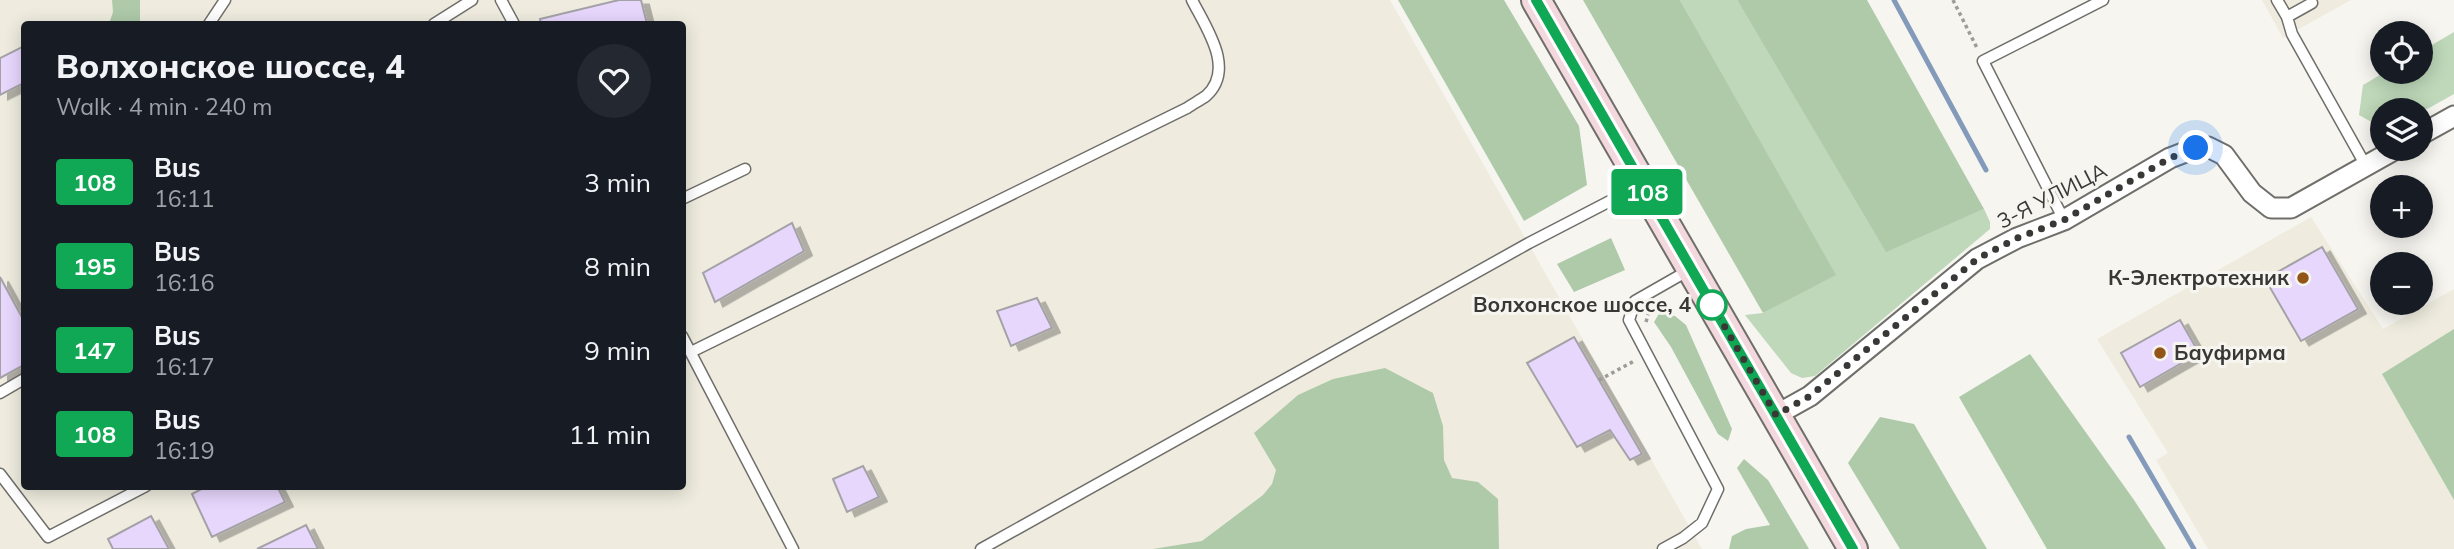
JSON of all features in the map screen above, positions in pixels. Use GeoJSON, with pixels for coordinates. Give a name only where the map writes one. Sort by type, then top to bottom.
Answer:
{"type":"FeatureCollection","features":[{"type":"Feature","properties":{"kind":"main road"},"geometry":{"type":"LineString","coordinates":[[1536,0],[1853,549]]}},
{"type":"Feature","properties":{"kind":"street"},"geometry":{"type":"LineString","coordinates":[[2433,128],[2454,116]]}},
{"type":"Feature","properties":{"kind":"street","name":"3-Я УЛИЦА"},"geometry":{"type":"LineString","coordinates":[[1776,415],[1810,396],[1977,259],[2017,238],[2064,220],[2170,158],[2196,148],[2208,147],[2224,155],[2252,193],[2271,208],[2291,208],[2375,161]]}},
{"type":"Feature","properties":{"kind":"lane"},"geometry":{"type":"LineString","coordinates":[[211,21],[225,0]]}},
{"type":"Feature","properties":{"kind":"lane"},"geometry":{"type":"LineString","coordinates":[[439,21],[472,0]]}},
{"type":"Feature","properties":{"kind":"lane"},"geometry":{"type":"LineString","coordinates":[[501,0],[512,21]]}},
{"type":"Feature","properties":{"kind":"lane"},"geometry":{"type":"LineString","coordinates":[[691,352],[1187,108],[1207,94],[1217,79],[1220,65],[1217,48],[1192,0]]}},
{"type":"Feature","properties":{"kind":"lane"},"geometry":{"type":"LineString","coordinates":[[2064,220],[1983,61],[2103,0]]}},
{"type":"Feature","properties":{"kind":"lane"},"geometry":{"type":"LineString","coordinates":[[2277,0],[2287,17],[2292,34],[2366,166]]}},
{"type":"Feature","properties":{"kind":"lane"},"geometry":{"type":"LineString","coordinates":[[2287,17],[2313,1]]}},
{"type":"Feature","properties":{"kind":"lane"},"geometry":{"type":"LineString","coordinates":[[686,198],[744,169]]}},
{"type":"Feature","properties":{"kind":"lane"},"geometry":{"type":"LineString","coordinates":[[981,549],[1529,243],[1643,184]]}},
{"type":"Feature","properties":{"kind":"lane"},"geometry":{"type":"LineString","coordinates":[[1663,549],[1702,523],[1718,489],[1629,320],[1634,301],[1691,268]]}},
{"type":"Feature","properties":{"kind":"lane"},"geometry":{"type":"LineString","coordinates":[[686,343],[793,549]]}},
{"type":"Feature","properties":{"kind":"lane"},"geometry":{"type":"LineString","coordinates":[[0,393],[21,381]]}},
{"type":"Feature","properties":{"kind":"lane"},"geometry":{"type":"LineString","coordinates":[[0,474],[48,537],[138,490]]}},
{"type":"Feature","properties":{"kind":"path"},"geometry":{"type":"LineString","coordinates":[[1953,0],[1983,61]]}},
{"type":"Feature","properties":{"kind":"shaded area"},"geometry":{"type":"Polygon","coordinates":[[[0,0],[1390,0],[1702,549],[0,549],[0,0]]]}},
{"type":"Feature","properties":{"kind":"shaded area"},"geometry":{"type":"Polygon","coordinates":[[[2262,0],[2351,0],[2283,38],[2262,0]]]}},
{"type":"Feature","properties":{"kind":"shaded area"},"geometry":{"type":"Polygon","coordinates":[[[2311,217],[2370,309],[2370,315],[2374,315],[2383,329],[2408,315],[2433,315],[2433,301],[2454,289],[2454,549],[2208,549],[2156,460],[2168,453],[2097,339],[2311,217]]]}},
{"type":"Feature","properties":{"kind":"green space"},"geometry":{"type":"Polygon","coordinates":[[[112,0],[140,0],[140,21],[110,21],[113,12],[112,0]]]}},
{"type":"Feature","properties":{"kind":"green space"},"geometry":{"type":"Polygon","coordinates":[[[1398,0],[1504,0],[1579,126],[1587,185],[1524,221],[1398,0]]]}},
{"type":"Feature","properties":{"kind":"green space"},"geometry":{"type":"Polygon","coordinates":[[[1583,0],[1680,0],[1836,275],[1763,313],[1583,0]]]}},
{"type":"Feature","properties":{"kind":"green space"},"geometry":{"type":"Polygon","coordinates":[[[1680,0],[1737,0],[1886,251],[1984,209],[1990,222],[1990,229],[1815,376],[1802,378],[1791,373],[1745,315],[1763,313],[1835,275],[1680,0]]]}},
{"type":"Feature","properties":{"kind":"green space"},"geometry":{"type":"Polygon","coordinates":[[[1737,0],[1867,0],[1984,209],[1886,252],[1737,0]]]}},
{"type":"Feature","properties":{"kind":"green space"},"geometry":{"type":"Polygon","coordinates":[[[2454,32],[2454,94],[2433,106],[2433,98],[2370,98],[2370,121],[2359,115],[2363,85],[2370,81],[2370,84],[2433,84],[2433,44],[2454,32]]]}},
{"type":"Feature","properties":{"kind":"green space"},"geometry":{"type":"Polygon","coordinates":[[[1611,238],[1625,270],[1574,292],[1557,264],[1611,238]]]}},
{"type":"Feature","properties":{"kind":"green space"},"geometry":{"type":"Polygon","coordinates":[[[1660,312],[1675,316],[1686,325],[1732,429],[1728,441],[1718,434],[1671,347],[1654,322],[1660,312]]]}},
{"type":"Feature","properties":{"kind":"green space"},"geometry":{"type":"Polygon","coordinates":[[[2454,329],[2454,500],[2382,374],[2454,329]]]}},
{"type":"Feature","properties":{"kind":"green space"},"geometry":{"type":"Polygon","coordinates":[[[2030,354],[2166,549],[2047,549],[1959,397],[2030,354]]]}},
{"type":"Feature","properties":{"kind":"green space"},"geometry":{"type":"Polygon","coordinates":[[[1385,368],[1433,393],[1443,426],[1444,460],[1452,478],[1478,482],[1498,499],[1499,549],[1153,549],[1202,541],[1263,495],[1272,484],[1276,470],[1254,433],[1298,395],[1333,379],[1385,368]]]}},
{"type":"Feature","properties":{"kind":"green space"},"geometry":{"type":"Polygon","coordinates":[[[1880,417],[1914,424],[1987,549],[1900,549],[1848,463],[1880,417]]]}},
{"type":"Feature","properties":{"kind":"green space"},"geometry":{"type":"Polygon","coordinates":[[[1744,459],[1768,480],[1809,549],[1729,549],[1732,536],[1746,529],[1770,525],[1737,468],[1744,459]]]}},
{"type":"Feature","properties":{"kind":"building"},"geometry":{"type":"Polygon","coordinates":[[[619,0],[641,0],[646,21],[540,21],[619,0]]]}},
{"type":"Feature","properties":{"kind":"building"},"geometry":{"type":"Polygon","coordinates":[[[21,48],[21,84],[0,95],[0,58],[21,48]]]}},
{"type":"Feature","properties":{"kind":"building"},"geometry":{"type":"Polygon","coordinates":[[[792,223],[804,251],[715,302],[703,273],[792,223]]]}},
{"type":"Feature","properties":{"kind":"building"},"geometry":{"type":"Polygon","coordinates":[[[2322,247],[2358,309],[2301,341],[2265,279],[2322,247]]]}},
{"type":"Feature","properties":{"kind":"building"},"geometry":{"type":"Polygon","coordinates":[[[0,277],[21,316],[21,367],[0,378],[0,277]]]}},
{"type":"Feature","properties":{"kind":"building"},"geometry":{"type":"Polygon","coordinates":[[[1037,298],[1052,328],[1011,346],[997,311],[1037,298]]]}},
{"type":"Feature","properties":{"kind":"building","name":"Бауфирма"},"geometry":{"type":"Polygon","coordinates":[[[2180,320],[2199,353],[2140,387],[2121,353],[2180,320]]]}},
{"type":"Feature","properties":{"kind":"building"},"geometry":{"type":"Polygon","coordinates":[[[1574,337],[1642,454],[1630,460],[1610,430],[1577,447],[1527,363],[1574,337]]]}},
{"type":"Feature","properties":{"kind":"building"},"geometry":{"type":"Polygon","coordinates":[[[863,466],[879,497],[847,512],[833,479],[863,466]]]}},
{"type":"Feature","properties":{"kind":"building"},"geometry":{"type":"Polygon","coordinates":[[[200,490],[279,490],[285,502],[212,537],[192,494],[200,490]]]}},
{"type":"Feature","properties":{"kind":"building"},"geometry":{"type":"Polygon","coordinates":[[[151,516],[169,549],[113,549],[108,539],[151,516]]]}},
{"type":"Feature","properties":{"kind":"building"},"geometry":{"type":"Polygon","coordinates":[[[306,525],[318,549],[257,549],[306,525]]]}},
{"type":"Feature","properties":{"kind":"waterway"},"geometry":{"type":"LineString","coordinates":[[1894,0],[1986,170]]}},
{"type":"Feature","properties":{"kind":"waterway"},"geometry":{"type":"LineString","coordinates":[[2129,437],[2194,549]]}},
{"type":"Feature","properties":{"kind":"bus line","name":"108"},"geometry":{"type":"LineString","coordinates":[[1536,0],[1853,549]]}},
{"type":"Feature","properties":{"kind":"place","name":"К-Электротехник"},"geometry":{"type":"Point","coordinates":[2303,278]}},
{"type":"Feature","properties":{"kind":"place","name":"Волхонское шоссе, 4"},"geometry":{"type":"Point","coordinates":[1712,305]}},
{"type":"Feature","properties":{"kind":"place","name":"Бауфирма"},"geometry":{"type":"Point","coordinates":[2160,353]}},
{"type":"Feature","properties":{"kind":"route"},"geometry":{"type":"LineString","coordinates":[[1712,305],[1776,415],[1810,396],[1977,259],[2017,238],[2064,220],[2170,158],[2196,148]]}}]}
